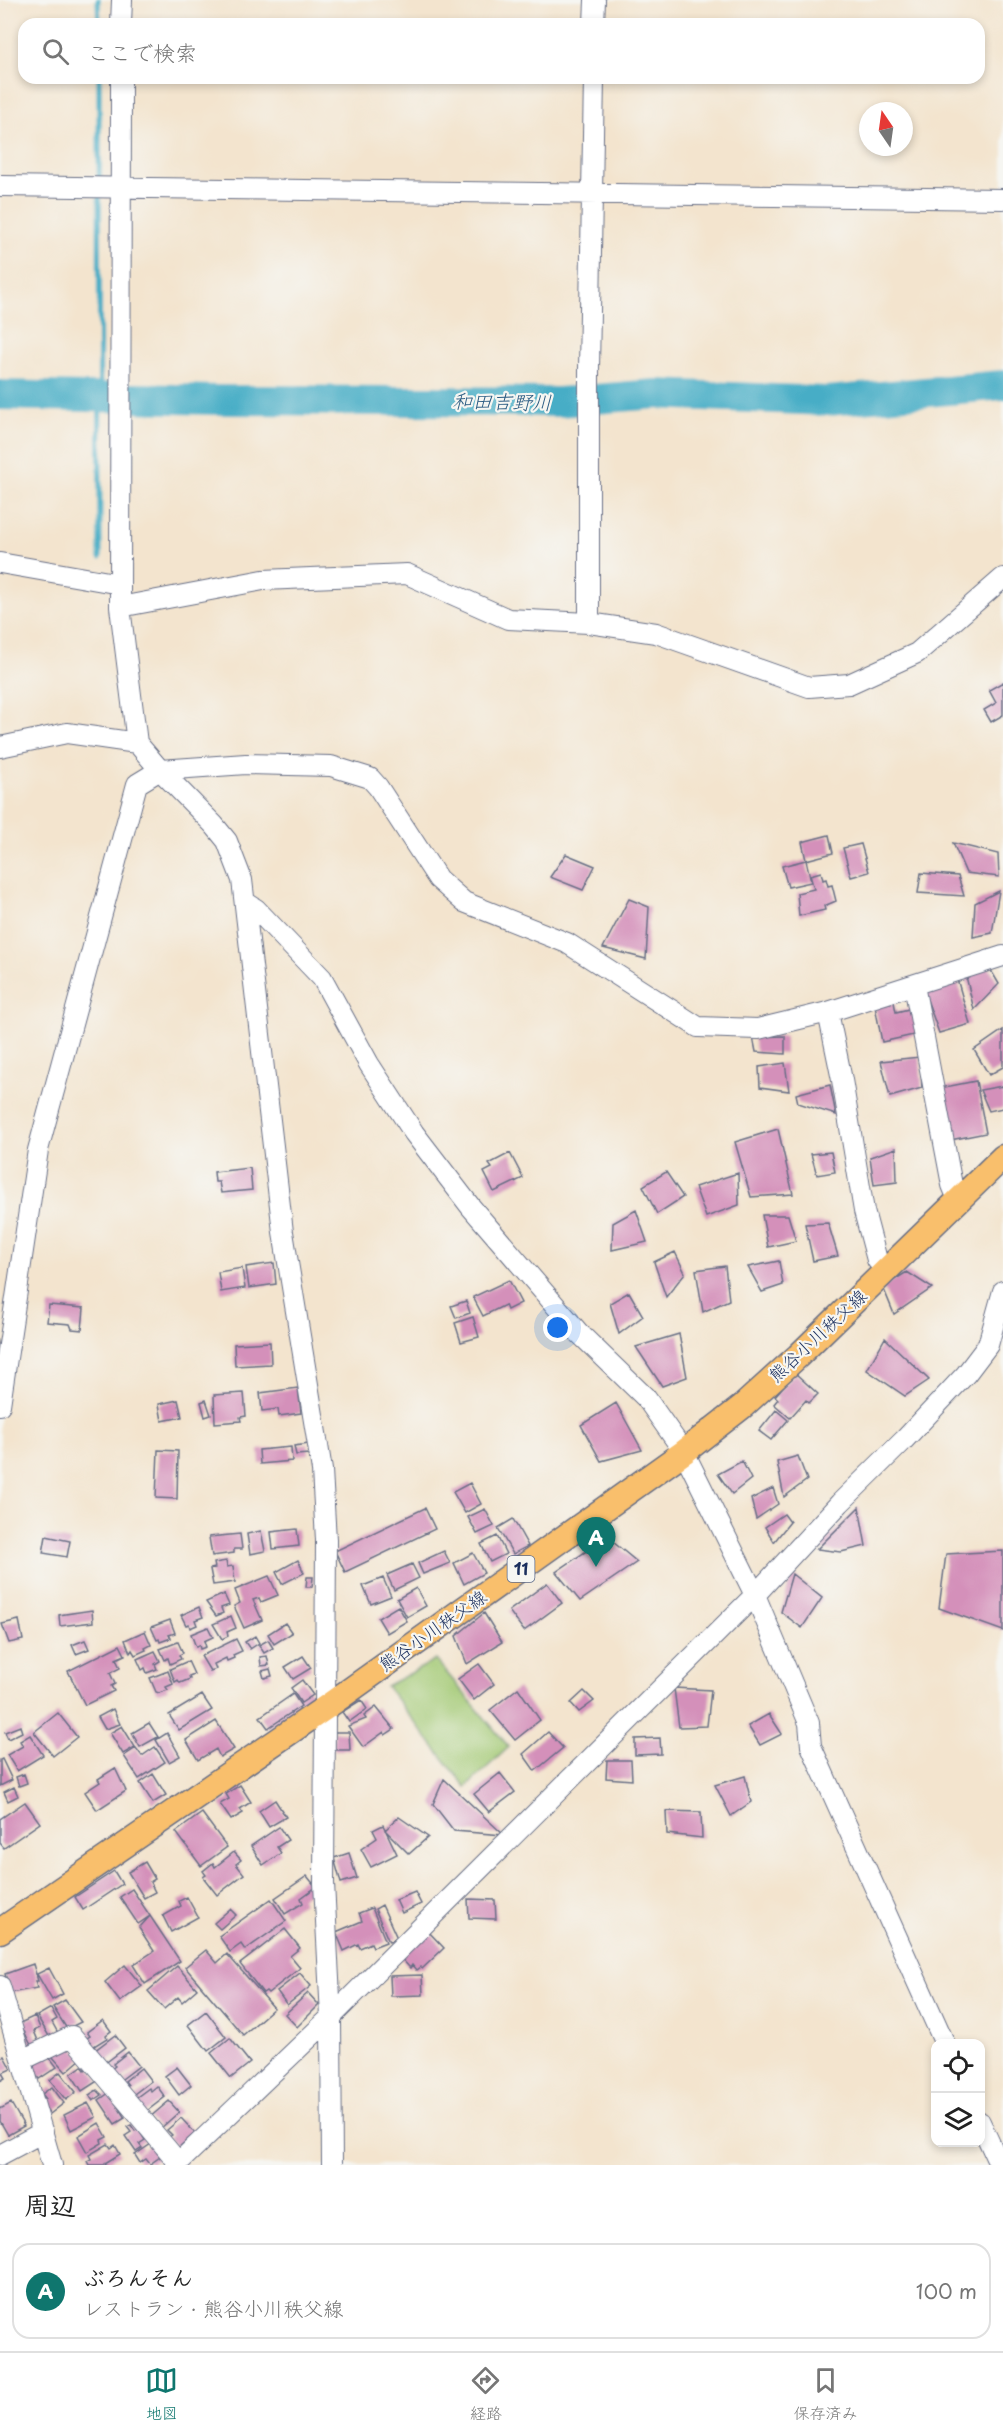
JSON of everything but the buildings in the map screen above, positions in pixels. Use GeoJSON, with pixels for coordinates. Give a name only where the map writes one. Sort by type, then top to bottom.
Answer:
{"type":"FeatureCollection","features":[{"type":"Feature","properties":{"kind":"main road","name":"熊谷小川秩父線"},"geometry":{"type":"LineString","coordinates":[[0,1931],[325,1708],[684,1452],[743,1406],[959,1202],[1003,1157]]}},
{"type":"Feature","properties":{"kind":"street"},"geometry":{"type":"LineString","coordinates":[[121,18],[122,0]]}},
{"type":"Feature","properties":{"kind":"street"},"geometry":{"type":"LineString","coordinates":[[594,18],[595,0]]}},
{"type":"Feature","properties":{"kind":"street"},"geometry":{"type":"LineString","coordinates":[[121,84],[120,607],[137,743],[214,825],[227,842],[243,880],[283,1232],[322,1470],[326,1540],[324,1883],[331,2017],[332,2165]]}},
{"type":"Feature","properties":{"kind":"street"},"geometry":{"type":"LineString","coordinates":[[589,623],[589,369],[594,84]]}},
{"type":"Feature","properties":{"kind":"street"},"geometry":{"type":"LineString","coordinates":[[0,186],[1003,199]]}},
{"type":"Feature","properties":{"kind":"street"},"geometry":{"type":"LineString","coordinates":[[0,563],[120,584]]}},
{"type":"Feature","properties":{"kind":"street"},"geometry":{"type":"LineString","coordinates":[[120,607],[263,580],[407,574],[508,619],[589,623],[656,633],[809,687],[849,684],[917,653],[1003,578]]}},
{"type":"Feature","properties":{"kind":"street"},"geometry":{"type":"LineString","coordinates":[[0,747],[67,733],[137,743]]}},
{"type":"Feature","properties":{"kind":"street"},"geometry":{"type":"LineString","coordinates":[[0,1405],[38,1150],[137,784],[160,770],[246,764],[331,766],[370,778],[438,879],[464,902],[567,943],[698,1027],[758,1029],[828,1012],[1003,956]]}},
{"type":"Feature","properties":{"kind":"street"},"geometry":{"type":"LineString","coordinates":[[245,902],[256,909],[322,978],[369,1064],[414,1133],[470,1206],[579,1333],[646,1398],[684,1452],[755,1595],[809,1723],[811,1746],[943,2039]]}},
{"type":"Feature","properties":{"kind":"street"},"geometry":{"type":"LineString","coordinates":[[914,986],[952,1185],[959,1202]]}},
{"type":"Feature","properties":{"kind":"street"},"geometry":{"type":"LineString","coordinates":[[828,1012],[864,1211],[877,1260],[886,1271]]}},
{"type":"Feature","properties":{"kind":"street"},"geometry":{"type":"LineString","coordinates":[[22,2060],[72,2036],[177,2164],[331,2017],[755,1595],[840,1503],[904,1440],[966,1374],[988,1345],[1003,1291]]}},
{"type":"Feature","properties":{"kind":"street"},"geometry":{"type":"LineString","coordinates":[[0,1986],[52,2165]]}},
{"type":"Feature","properties":{"kind":"street"},"geometry":{"type":"LineString","coordinates":[[985,2131],[999,2163],[1003,2164]]}},
{"type":"Feature","properties":{"kind":"street"},"geometry":{"type":"LineString","coordinates":[[0,2155],[43,2132]]}},
{"type":"Feature","properties":{"kind":"green space"},"geometry":{"type":"Polygon","coordinates":[[[436,1660],[509,1747],[466,1787],[386,1686],[436,1660]]]}},
{"type":"Feature","properties":{"kind":"waterway"},"geometry":{"type":"LineString","coordinates":[[98,0],[99,18]]}},
{"type":"Feature","properties":{"kind":"waterway"},"geometry":{"type":"LineString","coordinates":[[99,84],[100,558]]}},
{"type":"Feature","properties":{"kind":"waterway","name":"和田吉野川"},"geometry":{"type":"LineString","coordinates":[[0,395],[218,400],[559,402],[656,394],[827,401],[1003,385]]}},
{"type":"Feature","properties":{"kind":"place","name":"ぶろんそん"},"geometry":{"type":"Point","coordinates":[596,1567]}}]}
